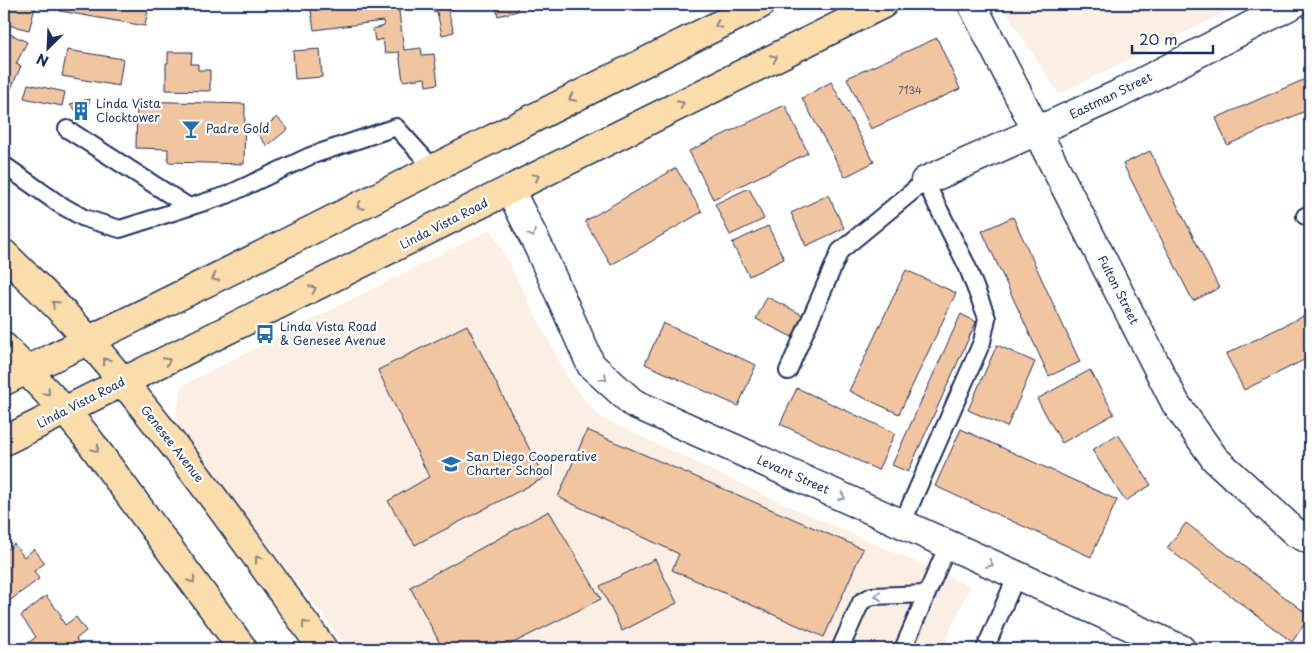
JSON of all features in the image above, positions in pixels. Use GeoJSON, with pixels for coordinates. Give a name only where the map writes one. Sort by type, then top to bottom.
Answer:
{"type":"FeatureCollection","features":[{"type":"Feature","properties":{"kind":"main road"},"geometry":{"type":"LineString","coordinates":[[15,375],[434,169],[761,4]]}},
{"type":"Feature","properties":{"kind":"main road","name":"Linda Vista Road"},"geometry":{"type":"LineString","coordinates":[[4,442],[368,263],[580,154],[883,4]]}},
{"type":"Feature","properties":{"kind":"main road","name":"Genesee Avenue"},"geometry":{"type":"LineString","coordinates":[[4,254],[88,339],[123,382],[191,468],[323,649]]}},
{"type":"Feature","properties":{"kind":"main road"},"geometry":{"type":"LineString","coordinates":[[4,347],[15,375],[66,412],[86,436],[243,649]]}},
{"type":"Feature","properties":{"kind":"street","name":"Fulton Street"},"geometry":{"type":"LineString","coordinates":[[972,4],[1176,404],[1215,459],[1296,533],[1310,540]]}},
{"type":"Feature","properties":{"kind":"street","name":"Eastman Street"},"geometry":{"type":"LineString","coordinates":[[925,182],[1117,95],[1278,7]]}},
{"type":"Feature","properties":{"kind":"street","name":"Levant Street"},"geometry":{"type":"LineString","coordinates":[[510,190],[539,248],[591,365],[633,403],[1182,649]]}},
{"type":"Feature","properties":{"kind":"lane"},"geometry":{"type":"LineString","coordinates":[[4,164],[59,204],[84,218],[120,229],[227,195],[310,156],[396,127],[434,169]]}},
{"type":"Feature","properties":{"kind":"lane"},"geometry":{"type":"LineString","coordinates":[[67,129],[189,207]]}},
{"type":"Feature","properties":{"kind":"lane"},"geometry":{"type":"LineString","coordinates":[[788,371],[840,251],[925,182],[967,266],[987,318],[982,342],[902,524]]}},
{"type":"Feature","properties":{"kind":"lane"},"geometry":{"type":"LineString","coordinates":[[903,649],[948,545]]}},
{"type":"Feature","properties":{"kind":"lane"},"geometry":{"type":"LineString","coordinates":[[985,649],[1016,575]]}},
{"type":"Feature","properties":{"kind":"lane"},"geometry":{"type":"LineString","coordinates":[[840,649],[861,602],[872,596],[927,594]]}},
{"type":"Feature","properties":{"kind":"shaded area"},"geometry":{"type":"Polygon","coordinates":[[[1001,4],[1242,4],[1059,94],[1001,4]]]}},
{"type":"Feature","properties":{"kind":"shaded area","name":"San Diego Cooperative Charter School"},"geometry":{"type":"Polygon","coordinates":[[[491,229],[570,382],[600,417],[764,495],[970,586],[942,649],[349,649],[179,430],[176,414],[183,385],[491,229]]]}},
{"type":"Feature","properties":{"kind":"building"},"geometry":{"type":"Polygon","coordinates":[[[4,4],[36,4],[29,30],[4,24],[4,4]]]}},
{"type":"Feature","properties":{"kind":"building"},"geometry":{"type":"Polygon","coordinates":[[[62,4],[149,4],[145,26],[60,11],[62,4]]]}},
{"type":"Feature","properties":{"kind":"building"},"geometry":{"type":"Polygon","coordinates":[[[310,4],[398,4],[404,50],[421,48],[422,55],[434,54],[438,84],[426,86],[425,78],[403,81],[399,52],[385,53],[383,39],[375,41],[373,29],[384,26],[383,21],[314,30],[310,4]]]}},
{"type":"Feature","properties":{"kind":"building"},"geometry":{"type":"Polygon","coordinates":[[[432,4],[471,4],[448,10],[454,32],[442,35],[437,12],[434,13],[432,4]]]}},
{"type":"Feature","properties":{"kind":"building"},"geometry":{"type":"Polygon","coordinates":[[[495,4],[516,4],[518,11],[498,16],[495,4]]]}},
{"type":"Feature","properties":{"kind":"building"},"geometry":{"type":"Polygon","coordinates":[[[4,31],[27,42],[16,64],[21,66],[10,91],[4,88],[4,31]]]}},
{"type":"Feature","properties":{"kind":"building"},"geometry":{"type":"Polygon","coordinates":[[[937,38],[960,89],[871,129],[847,78],[937,38]]]}},
{"type":"Feature","properties":{"kind":"building"},"geometry":{"type":"Polygon","coordinates":[[[320,49],[322,77],[295,79],[293,51],[320,49]]]}},
{"type":"Feature","properties":{"kind":"building"},"geometry":{"type":"Polygon","coordinates":[[[67,50],[123,59],[119,86],[62,76],[67,50]]]}},
{"type":"Feature","properties":{"kind":"building"},"geometry":{"type":"Polygon","coordinates":[[[168,52],[192,52],[191,64],[198,64],[198,70],[210,70],[210,91],[166,90],[168,52]]]}},
{"type":"Feature","properties":{"kind":"building"},"geometry":{"type":"Polygon","coordinates":[[[1310,77],[1310,109],[1227,145],[1216,118],[1310,77]]]}},
{"type":"Feature","properties":{"kind":"building"},"geometry":{"type":"Polygon","coordinates":[[[831,82],[874,162],[845,177],[802,98],[831,82]]]}},
{"type":"Feature","properties":{"kind":"building"},"geometry":{"type":"Polygon","coordinates":[[[28,84],[65,92],[62,106],[24,98],[28,84]]]}},
{"type":"Feature","properties":{"kind":"building","name":"Linda Vista Clocktower"},"geometry":{"type":"Polygon","coordinates":[[[90,99],[83,119],[70,104],[90,99]]]}},
{"type":"Feature","properties":{"kind":"building"},"geometry":{"type":"Polygon","coordinates":[[[137,101],[245,104],[244,164],[168,162],[168,149],[136,148],[137,101]]]}},
{"type":"Feature","properties":{"kind":"building"},"geometry":{"type":"Polygon","coordinates":[[[785,105],[808,153],[713,199],[689,151],[785,105]]]}},
{"type":"Feature","properties":{"kind":"building"},"geometry":{"type":"Polygon","coordinates":[[[277,117],[288,129],[267,146],[257,133],[277,117]]]}},
{"type":"Feature","properties":{"kind":"building"},"geometry":{"type":"Polygon","coordinates":[[[1150,151],[1219,288],[1193,301],[1123,164],[1150,151]]]}},
{"type":"Feature","properties":{"kind":"building"},"geometry":{"type":"Polygon","coordinates":[[[676,168],[702,212],[611,265],[585,221],[676,168]]]}},
{"type":"Feature","properties":{"kind":"building"},"geometry":{"type":"Polygon","coordinates":[[[749,188],[764,219],[730,235],[715,204],[749,188]]]}},
{"type":"Feature","properties":{"kind":"building"},"geometry":{"type":"Polygon","coordinates":[[[828,195],[844,228],[806,246],[791,213],[828,195]]]}},
{"type":"Feature","properties":{"kind":"building"},"geometry":{"type":"Polygon","coordinates":[[[1013,217],[1080,362],[1049,376],[982,231],[1013,217]]]}},
{"type":"Feature","properties":{"kind":"building"},"geometry":{"type":"Polygon","coordinates":[[[768,226],[784,259],[749,276],[732,243],[768,226]]]}},
{"type":"Feature","properties":{"kind":"building"},"geometry":{"type":"Polygon","coordinates":[[[906,270],[956,293],[899,414],[849,391],[906,270]]]}},
{"type":"Feature","properties":{"kind":"building"},"geometry":{"type":"Polygon","coordinates":[[[767,297],[803,315],[792,337],[756,319],[767,297]]]}},
{"type":"Feature","properties":{"kind":"building"},"geometry":{"type":"Polygon","coordinates":[[[1310,313],[1310,357],[1244,390],[1226,354],[1310,313]]]}},
{"type":"Feature","properties":{"kind":"building"},"geometry":{"type":"Polygon","coordinates":[[[961,314],[976,322],[908,472],[892,465],[961,314]]]}},
{"type":"Feature","properties":{"kind":"building"},"geometry":{"type":"Polygon","coordinates":[[[663,323],[756,365],[738,406],[645,364],[663,323]]]}},
{"type":"Feature","properties":{"kind":"building"},"geometry":{"type":"Polygon","coordinates":[[[467,325],[544,478],[415,545],[388,501],[429,477],[378,370],[467,325]]]}},
{"type":"Feature","properties":{"kind":"building"},"geometry":{"type":"Polygon","coordinates":[[[997,345],[1035,362],[1007,427],[968,410],[997,345]]]}},
{"type":"Feature","properties":{"kind":"building"},"geometry":{"type":"Polygon","coordinates":[[[1090,370],[1114,414],[1062,443],[1037,399],[1090,370]]]}},
{"type":"Feature","properties":{"kind":"building"},"geometry":{"type":"Polygon","coordinates":[[[797,388],[895,433],[878,470],[780,424],[797,388]]]}},
{"type":"Feature","properties":{"kind":"building"},"geometry":{"type":"Polygon","coordinates":[[[961,429],[1117,500],[1091,557],[935,486],[961,429]]]}},
{"type":"Feature","properties":{"kind":"building"},"geometry":{"type":"Polygon","coordinates":[[[587,430],[863,549],[824,637],[672,570],[679,554],[558,497],[587,430]]]}},
{"type":"Feature","properties":{"kind":"building"},"geometry":{"type":"Polygon","coordinates":[[[1118,434],[1151,485],[1125,501],[1092,450],[1118,434]]]}},
{"type":"Feature","properties":{"kind":"building"},"geometry":{"type":"Polygon","coordinates":[[[549,511],[601,599],[501,649],[443,649],[410,587],[549,511]]]}},
{"type":"Feature","properties":{"kind":"building"},"geometry":{"type":"Polygon","coordinates":[[[1186,523],[1310,616],[1292,642],[1167,548],[1186,523]]]}},
{"type":"Feature","properties":{"kind":"building"},"geometry":{"type":"Polygon","coordinates":[[[14,544],[24,557],[34,549],[45,563],[34,571],[39,579],[4,605],[4,552],[14,544]]]}},
{"type":"Feature","properties":{"kind":"building"},"geometry":{"type":"Polygon","coordinates":[[[655,559],[677,603],[622,631],[600,586],[655,559]]]}},
{"type":"Feature","properties":{"kind":"building"},"geometry":{"type":"Polygon","coordinates":[[[46,596],[62,616],[60,617],[65,625],[76,617],[86,631],[76,639],[83,649],[20,649],[36,637],[21,616],[46,596]]]}},
{"type":"Feature","properties":{"kind":"place","name":"Linda Vista Clocktower"},"geometry":{"type":"Point","coordinates":[81,111]}},
{"type":"Feature","properties":{"kind":"place","name":"Padre Gold"},"geometry":{"type":"Point","coordinates":[191,129]}},
{"type":"Feature","properties":{"kind":"place","name":"Linda Vista Road & Genesee Avenue"},"geometry":{"type":"Point","coordinates":[265,334]}},
{"type":"Feature","properties":{"kind":"place","name":"San Diego Cooperative Charter School"},"geometry":{"type":"Point","coordinates":[451,464]}}]}
